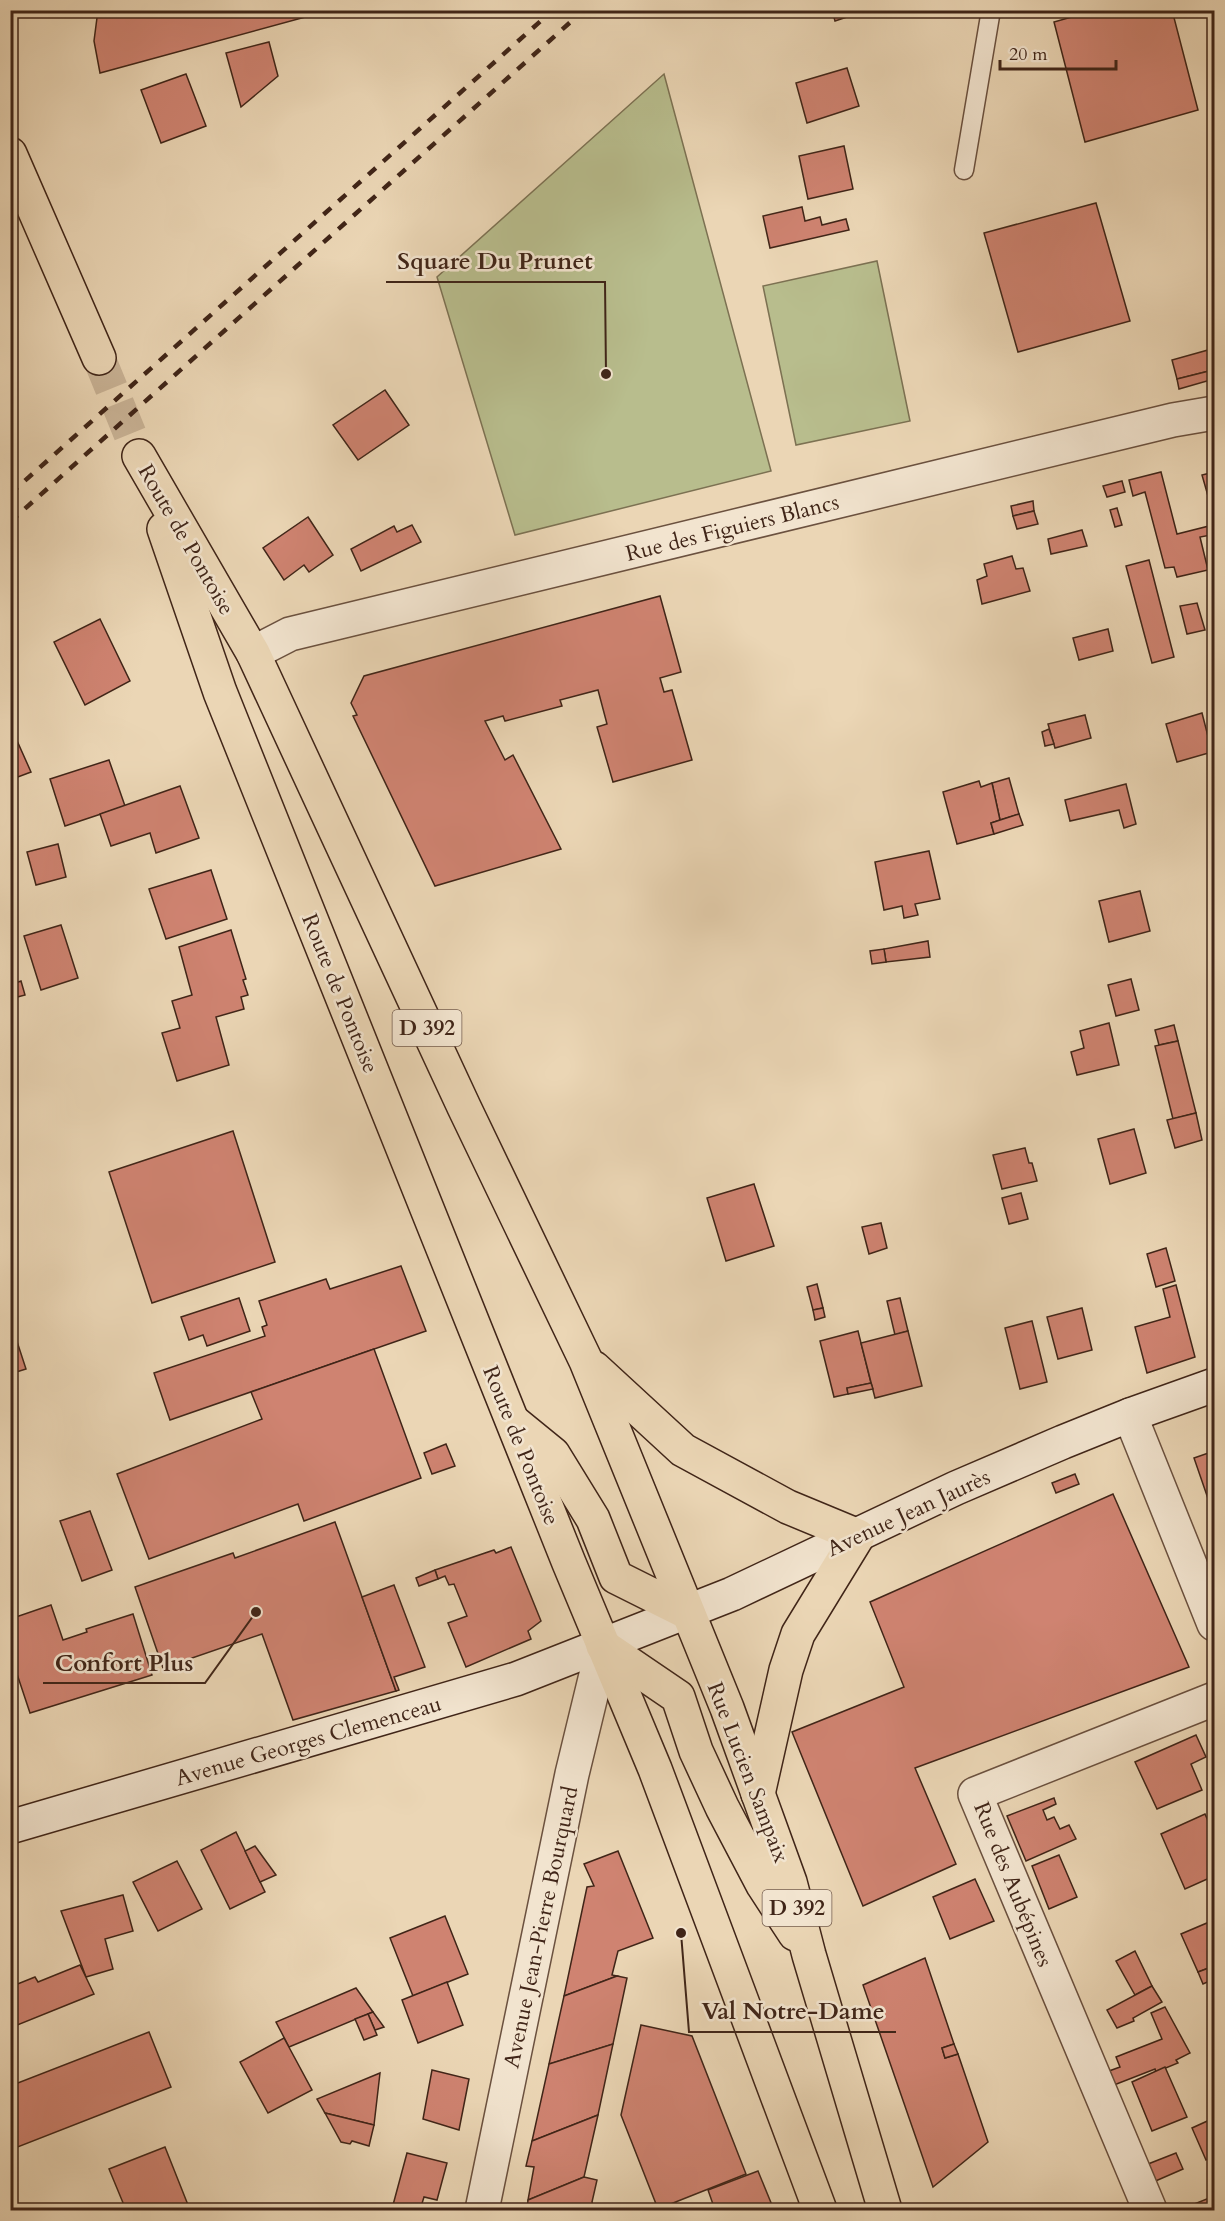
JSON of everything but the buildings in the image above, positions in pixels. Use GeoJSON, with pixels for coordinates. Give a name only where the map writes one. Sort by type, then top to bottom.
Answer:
{"type":"FeatureCollection","features":[{"type":"Feature","properties":{"kind":"main road"},"geometry":{"type":"LineString","coordinates":[[10,154],[99,358]]}},
{"type":"Feature","properties":{"kind":"main road","name":"Route de Pontoise"},"geometry":{"type":"LineString","coordinates":[[603,1646],[220,692],[140,456],[253,653],[464,1107],[586,1361],[688,1613]]}},
{"type":"Feature","properties":{"kind":"main road"},"geometry":{"type":"LineString","coordinates":[[586,1361],[683,1450],[788,1507],[858,1536],[798,1634],[786,1670],[758,1794]]}},
{"type":"Feature","properties":{"kind":"main road"},"geometry":{"type":"LineString","coordinates":[[512,1420],[553,1454],[593,1519],[616,1577],[688,1613]]}},
{"type":"Feature","properties":{"kind":"main road","name":"Rue Lucien Sampaix"},"geometry":{"type":"LineString","coordinates":[[688,1613],[727,1708],[790,1881],[809,1955],[885,2211]]}},
{"type":"Feature","properties":{"kind":"main road"},"geometry":{"type":"LineString","coordinates":[[603,1646],[678,1697],[696,1751],[722,1807],[763,1886],[809,1955]]}},
{"type":"Feature","properties":{"kind":"main road","name":"D 392"},"geometry":{"type":"LineString","coordinates":[[603,1646],[655,1769],[820,2211]]}},
{"type":"Feature","properties":{"kind":"street","name":"Rue des Figuiers Blancs"},"geometry":{"type":"LineString","coordinates":[[253,653],[290,634],[1173,420],[1215,413]]}},
{"type":"Feature","properties":{"kind":"street","name":"Avenue Jean Jaurès"},"geometry":{"type":"LineString","coordinates":[[603,1646],[688,1613],[858,1536],[956,1488],[1130,1415],[1215,1385]]}},
{"type":"Feature","properties":{"kind":"street"},"geometry":{"type":"LineString","coordinates":[[1130,1415],[1215,1624]]}},
{"type":"Feature","properties":{"kind":"street","name":"Avenue Georges Clemenceau"},"geometry":{"type":"LineString","coordinates":[[10,1827],[516,1679],[603,1646]]}},
{"type":"Feature","properties":{"kind":"street","name":"Avenue Jean-Pierre Bourquard"},"geometry":{"type":"LineString","coordinates":[[482,2211],[574,1764],[603,1646]]}},
{"type":"Feature","properties":{"kind":"street","name":"Rue des Aubépines"},"geometry":{"type":"LineString","coordinates":[[1150,2211],[975,1794],[1215,1699]]}},
{"type":"Feature","properties":{"kind":"lane"},"geometry":{"type":"LineString","coordinates":[[964,170],[991,10]]}},
{"type":"Feature","properties":{"kind":"green space"},"geometry":{"type":"Polygon","coordinates":[[[664,74],[771,471],[515,535],[437,277],[664,74]]]}},
{"type":"Feature","properties":{"kind":"green space"},"geometry":{"type":"Polygon","coordinates":[[[877,261],[910,421],[796,445],[763,286],[877,261]]]}},
{"type":"Feature","properties":{"kind":"tunnel"},"geometry":{"type":"LineString","coordinates":[[99,358],[139,456]]}},
{"type":"Feature","properties":{"kind":"railway"},"geometry":{"type":"LineString","coordinates":[[10,494],[553,10]]}},
{"type":"Feature","properties":{"kind":"railway"},"geometry":{"type":"LineString","coordinates":[[10,522],[584,10]]}},
{"type":"Feature","properties":{"kind":"place","name":"Square Du Prunet"},"geometry":{"type":"Point","coordinates":[606,374]}},
{"type":"Feature","properties":{"kind":"place","name":"Confort Plus"},"geometry":{"type":"Point","coordinates":[256,1612]}},
{"type":"Feature","properties":{"kind":"place","name":"Val Notre-Dame"},"geometry":{"type":"Point","coordinates":[681,1933]}}]}
